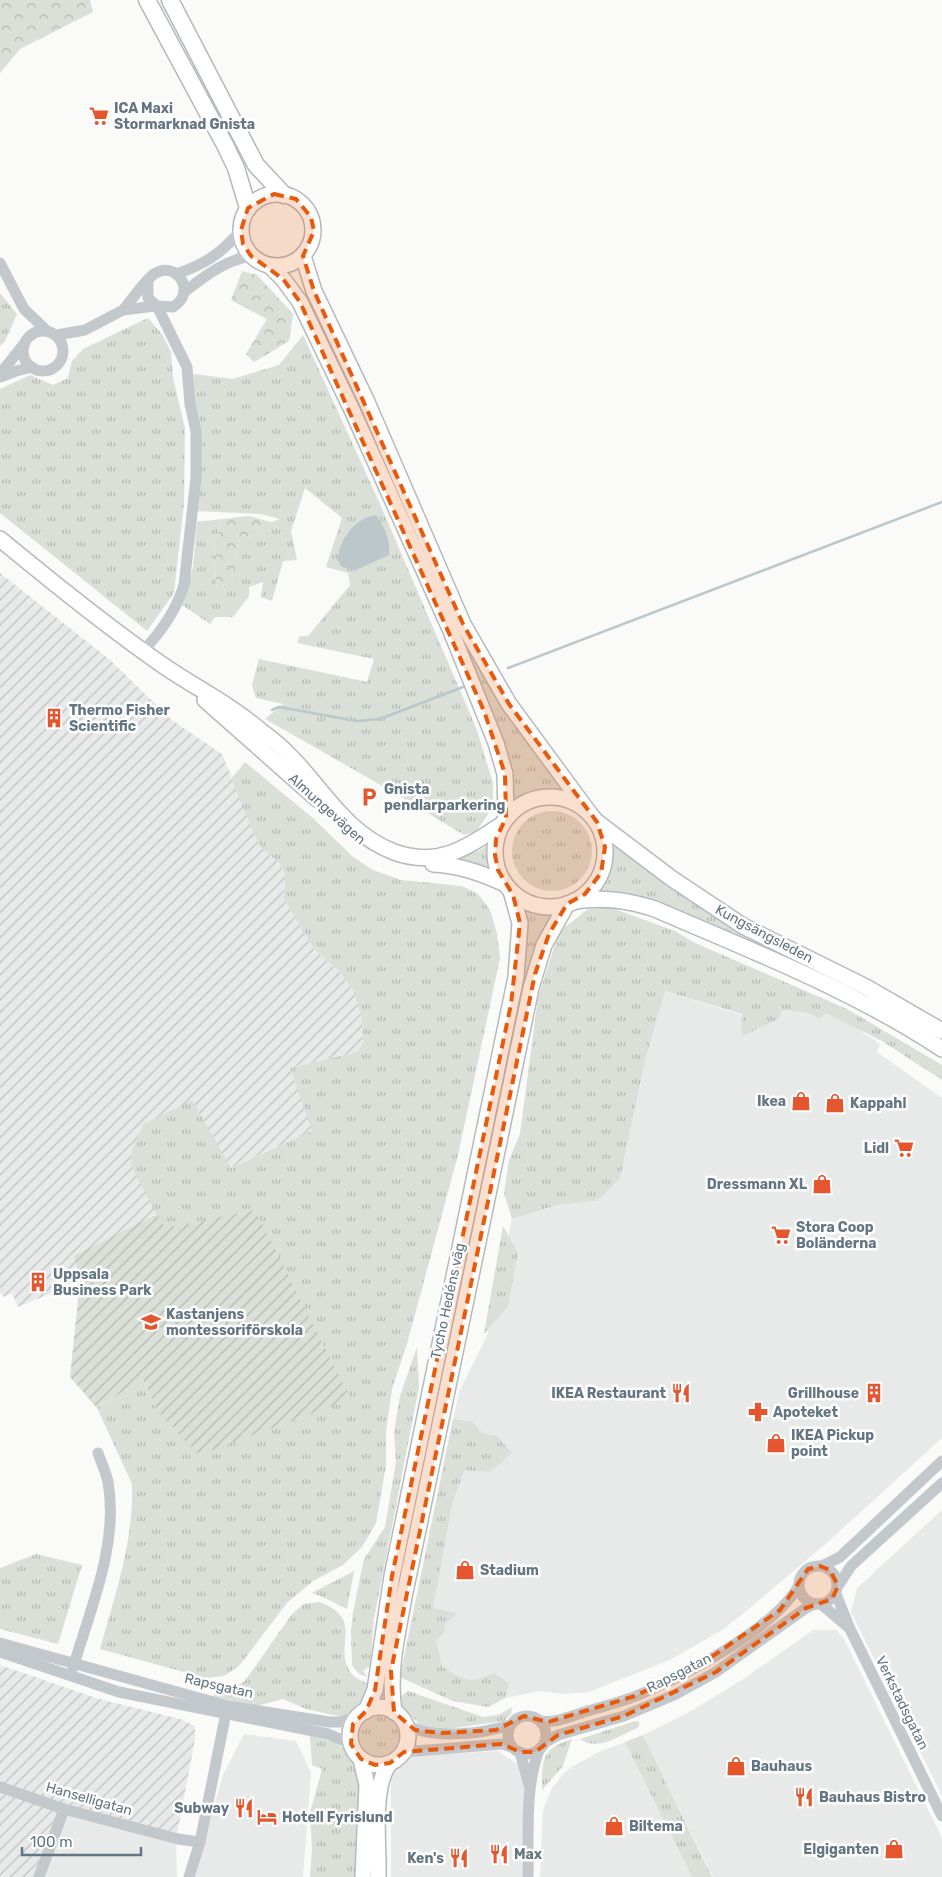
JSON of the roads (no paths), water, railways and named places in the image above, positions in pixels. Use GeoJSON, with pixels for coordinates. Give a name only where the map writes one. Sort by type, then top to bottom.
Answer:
{"type":"FeatureCollection","features":[{"type":"Feature","properties":{"kind":"highway"},"geometry":{"type":"LineString","coordinates":[[147,0],[225,145],[236,168],[248,208]]}},
{"type":"Feature","properties":{"kind":"highway"},"geometry":{"type":"LineString","coordinates":[[170,0],[256,165],[284,195]]}},
{"type":"Feature","properties":{"kind":"main road"},"geometry":{"type":"LineString","coordinates":[[270,266],[288,265],[303,256],[311,244],[314,231],[311,217],[305,207],[296,199],[284,195],[264,196],[248,208],[243,218],[241,230],[243,244],[252,256],[270,266],[283,279],[300,302],[348,402],[451,631],[496,743],[505,774],[504,821]]}},
{"type":"Feature","properties":{"kind":"main road"},"geometry":{"type":"LineString","coordinates":[[303,256],[314,291],[367,402],[463,624],[509,704],[593,818],[605,847],[601,873],[585,894],[571,903],[552,907],[537,906],[524,900],[508,887],[498,870],[495,855],[496,839],[504,821],[518,807],[532,800],[547,796],[563,798],[578,804],[593,818]]}},
{"type":"Feature","properties":{"kind":"main road","name":"Almungevägen"},"geometry":{"type":"LineString","coordinates":[[0,539],[143,651],[180,677],[230,707],[262,731],[292,758],[347,822],[360,834],[380,846],[395,852],[418,857],[448,856],[460,852],[504,821]]}},
{"type":"Feature","properties":{"kind":"main road","name":"Almungevägen"},"geometry":{"type":"LineString","coordinates":[[180,677],[310,793],[360,841],[393,858],[429,864],[447,864],[469,870],[508,887]]}},
{"type":"Feature","properties":{"kind":"main road","name":"Kungsängsleden"},"geometry":{"type":"LineString","coordinates":[[593,818],[671,878],[743,926],[866,987],[942,1031]]}},
{"type":"Feature","properties":{"kind":"main road","name":"Tycho Hedéns väg"},"geometry":{"type":"LineString","coordinates":[[362,1713],[375,1690],[394,1566],[516,977],[520,922],[508,887]]}},
{"type":"Feature","properties":{"kind":"main road","name":"Kungsängsleden"},"geometry":{"type":"LineString","coordinates":[[571,903],[594,898],[620,899],[655,908],[858,1001],[942,1049]]}},
{"type":"Feature","properties":{"kind":"main road","name":"Tycho Hedéns väg"},"geometry":{"type":"LineString","coordinates":[[394,1712],[391,1676],[404,1596],[531,988],[544,945],[571,903]]}},
{"type":"Feature","properties":{"kind":"main road"},"geometry":{"type":"LineString","coordinates":[[363,1877],[367,1785],[361,1759],[351,1744],[350,1734],[353,1724],[362,1713],[385,1708],[394,1712],[405,1724],[408,1734],[404,1752],[384,1770],[379,1794],[378,1877]]}},
{"type":"Feature","properties":{"kind":"main road"},"geometry":{"type":"LineString","coordinates":[[361,1759],[375,1765],[390,1763]]}},
{"type":"Feature","properties":{"kind":"street"},"geometry":{"type":"LineString","coordinates":[[176,274],[213,258],[241,230]]}},
{"type":"Feature","properties":{"kind":"street"},"geometry":{"type":"LineString","coordinates":[[170,330],[177,305],[184,292],[226,264],[252,256]]}},
{"type":"Feature","properties":{"kind":"street"},"geometry":{"type":"LineString","coordinates":[[0,262],[24,310],[46,330],[62,341],[63,356]]}},
{"type":"Feature","properties":{"kind":"street"},"geometry":{"type":"LineString","coordinates":[[57,336],[85,330],[123,310],[160,271],[166,270],[176,274],[184,285],[184,292]]}},
{"type":"Feature","properties":{"kind":"street"},"geometry":{"type":"LineString","coordinates":[[143,651],[163,630],[179,600],[184,585],[196,478],[196,430],[190,404],[187,367],[170,330],[156,306],[148,298],[148,282]]}},
{"type":"Feature","properties":{"kind":"street"},"geometry":{"type":"LineString","coordinates":[[123,310],[156,306],[167,308],[177,305]]}},
{"type":"Feature","properties":{"kind":"street"},"geometry":{"type":"LineString","coordinates":[[24,310],[24,357],[32,367]]}},
{"type":"Feature","properties":{"kind":"street"},"geometry":{"type":"LineString","coordinates":[[0,376],[25,341],[35,332],[46,330]]}},
{"type":"Feature","properties":{"kind":"street"},"geometry":{"type":"LineString","coordinates":[[0,376],[32,367],[44,371],[51,370],[61,362],[63,356],[85,330]]}},
{"type":"Feature","properties":{"kind":"street"},"geometry":{"type":"LineString","coordinates":[[70,1677],[99,1581],[110,1529],[108,1480],[98,1453]]}},
{"type":"Feature","properties":{"kind":"street"},"geometry":{"type":"LineString","coordinates":[[942,1461],[840,1557],[822,1566],[808,1569],[800,1579],[801,1594],[807,1601],[818,1604],[832,1599],[851,1566],[942,1483]]}},
{"type":"Feature","properties":{"kind":"street"},"geometry":{"type":"LineString","coordinates":[[822,1566],[833,1572],[837,1590]]}},
{"type":"Feature","properties":{"kind":"street","name":"Rapsgatan"},"geometry":{"type":"LineString","coordinates":[[540,1721],[548,1722],[573,1715],[635,1696],[665,1683],[704,1662],[756,1628],[788,1603],[799,1586]]}},
{"type":"Feature","properties":{"kind":"street","name":"Verkstadsgatan"},"geometry":{"type":"LineString","coordinates":[[837,1590],[850,1629],[942,1816]]}},
{"type":"Feature","properties":{"kind":"street","name":"Rapsgatan"},"geometry":{"type":"LineString","coordinates":[[542,1746],[558,1735],[624,1716],[674,1694],[716,1672],[806,1608],[818,1604]]}},
{"type":"Feature","properties":{"kind":"street","name":"Verkstadsgatan"},"geometry":{"type":"LineString","coordinates":[[818,1604],[850,1629]]}},
{"type":"Feature","properties":{"kind":"street","name":"Rapsgatan"},"geometry":{"type":"LineString","coordinates":[[0,1643],[74,1663],[227,1710],[328,1734],[351,1744]]}},
{"type":"Feature","properties":{"kind":"street","name":"Rapsgatan"},"geometry":{"type":"LineString","coordinates":[[0,1652],[70,1677],[120,1692],[227,1710],[328,1722],[340,1722],[362,1713]]}},
{"type":"Feature","properties":{"kind":"street"},"geometry":{"type":"LineString","coordinates":[[190,1877],[200,1842],[227,1710]]}},
{"type":"Feature","properties":{"kind":"street"},"geometry":{"type":"LineString","coordinates":[[405,1724],[414,1730],[441,1734],[496,1730],[510,1725],[516,1719],[524,1716],[533,1716],[545,1727],[542,1746],[536,1758],[531,1796],[528,1877]]}},
{"type":"Feature","properties":{"kind":"street"},"geometry":{"type":"LineString","coordinates":[[510,1725],[509,1740],[527,1773],[531,1796]]}},
{"type":"Feature","properties":{"kind":"street"},"geometry":{"type":"LineString","coordinates":[[404,1752],[502,1744],[528,1754],[542,1746]]}},
{"type":"Feature","properties":{"kind":"street","name":"Hanselligatan"},"geometry":{"type":"LineString","coordinates":[[0,1787],[64,1809],[178,1839],[200,1842]]}},
{"type":"Feature","properties":{"kind":"street"},"geometry":{"type":"LineString","coordinates":[[39,1877],[64,1809]]}},
{"type":"Feature","properties":{"kind":"waterway"},"geometry":{"type":"LineString","coordinates":[[508,668],[942,502]]}},
{"type":"Feature","properties":{"kind":"waterway"},"geometry":{"type":"LineString","coordinates":[[272,710],[279,707],[357,721],[380,719],[463,687]]}},
{"type":"Feature","properties":{"kind":"place","name":"ICA Maxi Stormarknad Gnista"},"geometry":{"type":"Point","coordinates":[99,116]}},
{"type":"Feature","properties":{"kind":"place","name":"Thermo Fisher Scientific"},"geometry":{"type":"Point","coordinates":[54,718]}},
{"type":"Feature","properties":{"kind":"place","name":"Gnista pendlarparkering"},"geometry":{"type":"Point","coordinates":[369,797]}},
{"type":"Feature","properties":{"kind":"place","name":"Ikea"},"geometry":{"type":"Point","coordinates":[801,1101]}},
{"type":"Feature","properties":{"kind":"place","name":"Kappahl"},"geometry":{"type":"Point","coordinates":[835,1103]}},
{"type":"Feature","properties":{"kind":"place","name":"Lidl"},"geometry":{"type":"Point","coordinates":[904,1148]}},
{"type":"Feature","properties":{"kind":"place","name":"Dressmann XL"},"geometry":{"type":"Point","coordinates":[822,1184]}},
{"type":"Feature","properties":{"kind":"place","name":"Stora Coop Boländerna"},"geometry":{"type":"Point","coordinates":[781,1235]}},
{"type":"Feature","properties":{"kind":"place","name":"Uppsala Business Park"},"geometry":{"type":"Point","coordinates":[38,1282]}},
{"type":"Feature","properties":{"kind":"place","name":"Kastanjens montessoriförskola"},"geometry":{"type":"Point","coordinates":[151,1322]}},
{"type":"Feature","properties":{"kind":"place","name":"IKEA Restaurant"},"geometry":{"type":"Point","coordinates":[681,1393]}},
{"type":"Feature","properties":{"kind":"place","name":"Grillhouse"},"geometry":{"type":"Point","coordinates":[874,1393]}},
{"type":"Feature","properties":{"kind":"place","name":"Apoteket"},"geometry":{"type":"Point","coordinates":[758,1412]}},
{"type":"Feature","properties":{"kind":"place","name":"IKEA Pickup point"},"geometry":{"type":"Point","coordinates":[776,1443]}},
{"type":"Feature","properties":{"kind":"place","name":"Stadium"},"geometry":{"type":"Point","coordinates":[465,1570]}},
{"type":"Feature","properties":{"kind":"place","name":"Bauhaus"},"geometry":{"type":"Point","coordinates":[736,1766]}},
{"type":"Feature","properties":{"kind":"place","name":"Bauhaus Bistro"},"geometry":{"type":"Point","coordinates":[804,1797]}},
{"type":"Feature","properties":{"kind":"place","name":"Subway"},"geometry":{"type":"Point","coordinates":[244,1808]}},
{"type":"Feature","properties":{"kind":"place","name":"Hotell Fyrislund"},"geometry":{"type":"Point","coordinates":[267,1817]}},
{"type":"Feature","properties":{"kind":"place","name":"Biltema"},"geometry":{"type":"Point","coordinates":[614,1826]}},
{"type":"Feature","properties":{"kind":"place","name":"Elgiganten"},"geometry":{"type":"Point","coordinates":[894,1849]}},
{"type":"Feature","properties":{"kind":"place","name":"Max"},"geometry":{"type":"Point","coordinates":[499,1854]}},
{"type":"Feature","properties":{"kind":"place","name":"Ken's"},"geometry":{"type":"Point","coordinates":[459,1858]}}]}
